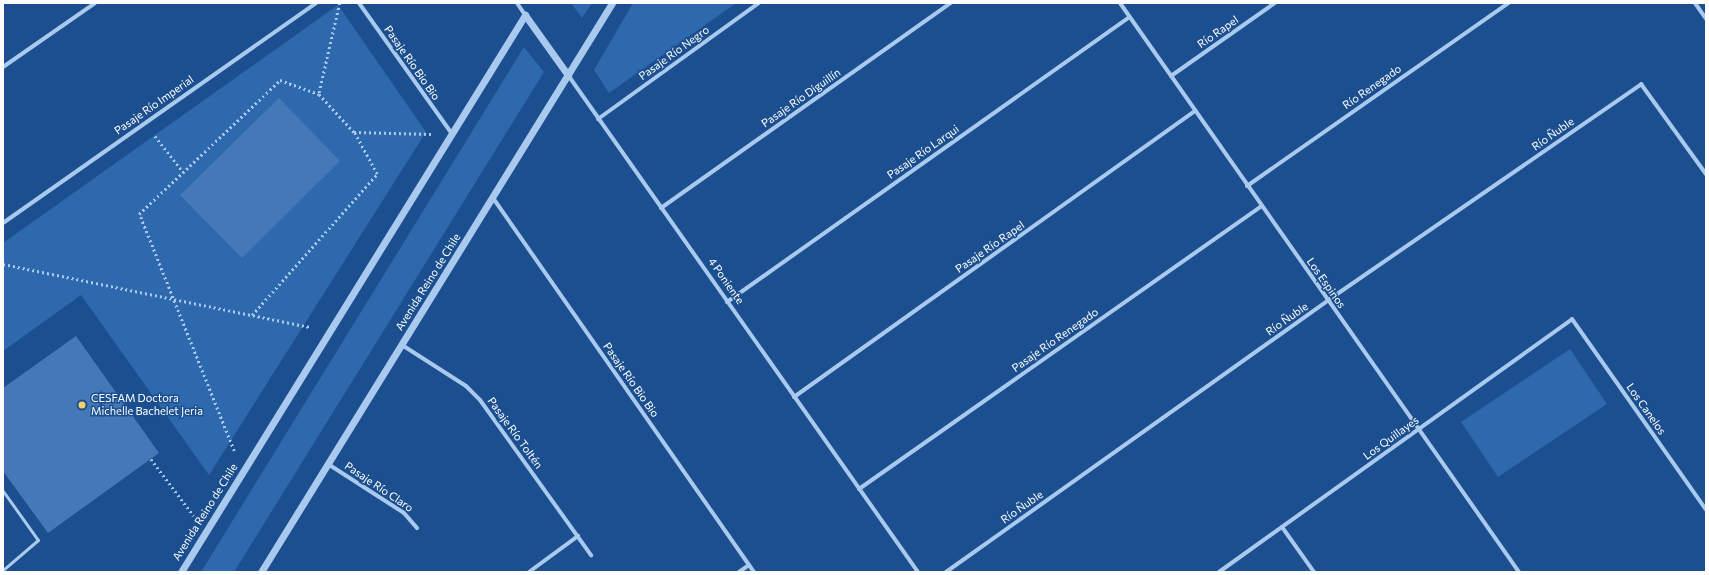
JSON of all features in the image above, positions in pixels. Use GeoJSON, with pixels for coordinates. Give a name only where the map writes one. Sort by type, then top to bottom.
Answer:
{"type":"FeatureCollection","features":[{"type":"Feature","properties":{"kind":"street"},"geometry":{"type":"LineString","coordinates":[[3,67],[95,3]]}},
{"type":"Feature","properties":{"kind":"street","name":"Pasaje Río Imperial"},"geometry":{"type":"LineString","coordinates":[[3,222],[316,3]]}},
{"type":"Feature","properties":{"kind":"street","name":"Pasaje Río Bio Bio"},"geometry":{"type":"LineString","coordinates":[[359,3],[452,134]]}},
{"type":"Feature","properties":{"kind":"street","name":"4 Poniente"},"geometry":{"type":"LineString","coordinates":[[517,3],[918,572]]}},
{"type":"Feature","properties":{"kind":"street","name":"Avenida Reino de Chile"},"geometry":{"type":"LineString","coordinates":[[261,572],[612,3]]}},
{"type":"Feature","properties":{"kind":"street","name":"Pasaje Río Negro"},"geometry":{"type":"LineString","coordinates":[[598,118],[759,3]]}},
{"type":"Feature","properties":{"kind":"street","name":"Pasaje Río Diguillín"},"geometry":{"type":"LineString","coordinates":[[661,208],[951,3]]}},
{"type":"Feature","properties":{"kind":"street","name":"Los Espinos"},"geometry":{"type":"LineString","coordinates":[[1120,3],[1327,301],[1519,572]]}},
{"type":"Feature","properties":{"kind":"street","name":"Río Rapel"},"geometry":{"type":"LineString","coordinates":[[1171,76],[1275,3]]}},
{"type":"Feature","properties":{"kind":"street","name":"Río Renegado"},"geometry":{"type":"LineString","coordinates":[[1247,186],[1508,3]]}},
{"type":"Feature","properties":{"kind":"street"},"geometry":{"type":"LineString","coordinates":[[1695,3],[1706,19]]}},
{"type":"Feature","properties":{"kind":"street","name":"Avenida Reino de Chile"},"geometry":{"type":"LineString","coordinates":[[181,572],[525,15]]}},
{"type":"Feature","properties":{"kind":"street","name":"Pasaje Río Larqui"},"geometry":{"type":"LineString","coordinates":[[727,302],[1130,17]]}},
{"type":"Feature","properties":{"kind":"street","name":"Río Ñuble"},"geometry":{"type":"LineString","coordinates":[[948,571],[1327,301],[1640,84],[1706,174]]}},
{"type":"Feature","properties":{"kind":"street","name":"Pasaje Río Rapel"},"geometry":{"type":"LineString","coordinates":[[794,397],[1195,111]]}},
{"type":"Feature","properties":{"kind":"street","name":"Pasaje Río Bio Bio"},"geometry":{"type":"LineString","coordinates":[[493,198],[754,572]]}},
{"type":"Feature","properties":{"kind":"street","name":"Pasaje Río Renegado"},"geometry":{"type":"LineString","coordinates":[[859,489],[1261,206]]}},
{"type":"Feature","properties":{"kind":"street","name":"Los Quillayes"},"geometry":{"type":"LineString","coordinates":[[1220,572],[1572,319]]}},
{"type":"Feature","properties":{"kind":"street","name":"Los Canelos"},"geometry":{"type":"LineString","coordinates":[[1572,319],[1706,510]]}},
{"type":"Feature","properties":{"kind":"street","name":"Pasaje Río Toltén"},"geometry":{"type":"LineString","coordinates":[[402,345],[466,386],[480,400],[591,555]]}},
{"type":"Feature","properties":{"kind":"street","name":"Pasaje Río Claro"},"geometry":{"type":"LineString","coordinates":[[328,464],[404,513],[417,528]]}},
{"type":"Feature","properties":{"kind":"street"},"geometry":{"type":"LineString","coordinates":[[1282,527],[1314,572]]}},
{"type":"Feature","properties":{"kind":"street"},"geometry":{"type":"LineString","coordinates":[[528,572],[578,536]]}},
{"type":"Feature","properties":{"kind":"street"},"geometry":{"type":"LineString","coordinates":[[739,572],[749,565]]}},
{"type":"Feature","properties":{"kind":"lane"},"geometry":{"type":"LineString","coordinates":[[3,491],[38,540],[3,570]]}},
{"type":"Feature","properties":{"kind":"path"},"geometry":{"type":"LineString","coordinates":[[319,94],[340,3]]}},
{"type":"Feature","properties":{"kind":"path"},"geometry":{"type":"LineString","coordinates":[[243,472],[139,214],[280,80],[319,94],[354,132],[377,174],[252,316]]}},
{"type":"Feature","properties":{"kind":"path"},"geometry":{"type":"LineString","coordinates":[[145,123],[183,172]]}},
{"type":"Feature","properties":{"kind":"path"},"geometry":{"type":"LineString","coordinates":[[354,132],[452,134]]}},
{"type":"Feature","properties":{"kind":"path"},"geometry":{"type":"LineString","coordinates":[[3,264],[330,332]]}},
{"type":"Feature","properties":{"kind":"path"},"geometry":{"type":"LineString","coordinates":[[151,459],[206,532]]}},
{"type":"Feature","properties":{"kind":"shaded area"},"geometry":{"type":"Polygon","coordinates":[[[571,3],[592,3],[582,18],[571,3]]]}},
{"type":"Feature","properties":{"kind":"shaded area"},"geometry":{"type":"Polygon","coordinates":[[[633,3],[736,3],[609,93],[594,70],[633,3]]]}},
{"type":"Feature","properties":{"kind":"shaded area"},"geometry":{"type":"Polygon","coordinates":[[[338,5],[426,132],[209,475],[81,295],[3,351],[3,243],[338,5]]]}},
{"type":"Feature","properties":{"kind":"shaded area"},"geometry":{"type":"Polygon","coordinates":[[[524,47],[544,72],[234,572],[201,572],[524,47]]]}},
{"type":"Feature","properties":{"kind":"shaded area"},"geometry":{"type":"Polygon","coordinates":[[[1570,349],[1607,404],[1498,477],[1461,422],[1570,349]]]}},
{"type":"Feature","properties":{"kind":"building"},"geometry":{"type":"Polygon","coordinates":[[[279,98],[340,161],[242,258],[180,195],[279,98]]]}},
{"type":"Feature","properties":{"kind":"building"},"geometry":{"type":"Polygon","coordinates":[[[76,336],[159,453],[48,533],[3,471],[3,388],[76,336]]]}},
{"type":"Feature","properties":{"kind":"place","name":"CESFAM Doctora Michelle Bachelet Jeria"},"geometry":{"type":"Point","coordinates":[82,405]}}]}
